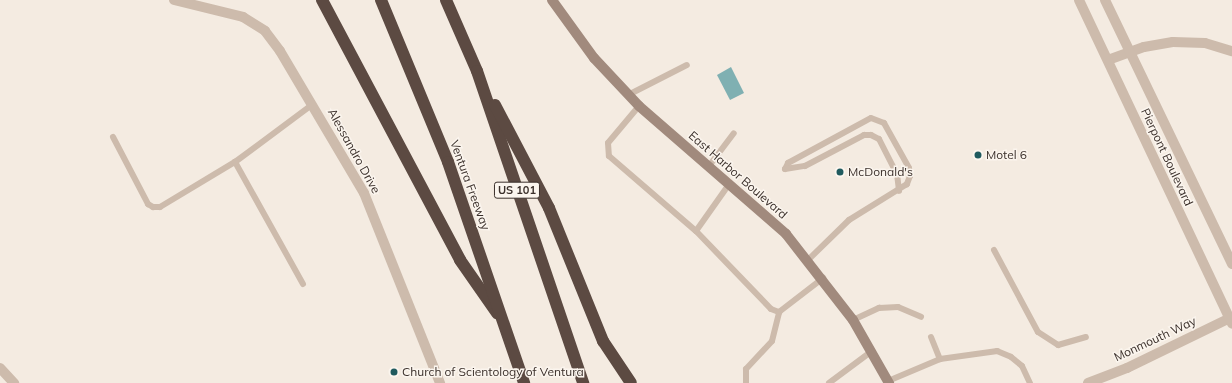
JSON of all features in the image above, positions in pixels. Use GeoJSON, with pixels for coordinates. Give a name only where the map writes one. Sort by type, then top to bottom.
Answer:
{"type":"FeatureCollection","features":[{"type":"Feature","properties":{"kind":"highway"},"geometry":{"type":"LineString","coordinates":[[322,0],[460,260],[505,326]]}},
{"type":"Feature","properties":{"kind":"highway","name":"Ventura Freeway"},"geometry":{"type":"LineString","coordinates":[[381,0],[448,162],[524,383]]}},
{"type":"Feature","properties":{"kind":"highway","name":"US 101"},"geometry":{"type":"LineString","coordinates":[[446,0],[477,71],[583,383]]}},
{"type":"Feature","properties":{"kind":"highway"},"geometry":{"type":"LineString","coordinates":[[477,71],[550,208],[603,341],[631,383]]}},
{"type":"Feature","properties":{"kind":"main road","name":"East Harbor Boulevard"},"geometry":{"type":"LineString","coordinates":[[552,0],[594,58],[628,95],[730,183],[786,234],[823,278],[853,320],[889,382]]}},
{"type":"Feature","properties":{"kind":"street","name":"Alessandro Drive"},"geometry":{"type":"LineString","coordinates":[[174,0],[243,17],[265,31],[280,51],[313,104],[364,193],[440,383]]}},
{"type":"Feature","properties":{"kind":"street","name":"Pierpont Boulevard"},"geometry":{"type":"LineString","coordinates":[[1079,0],[1231,320]]}},
{"type":"Feature","properties":{"kind":"street","name":"Pierpont Boulevard"},"geometry":{"type":"LineString","coordinates":[[1105,0],[1232,264]]}},
{"type":"Feature","properties":{"kind":"street"},"geometry":{"type":"LineString","coordinates":[[1108,60],[1130,52],[1173,42],[1204,43],[1232,51]]}},
{"type":"Feature","properties":{"kind":"street","name":"Monmouth Way"},"geometry":{"type":"LineString","coordinates":[[1088,383],[1127,368],[1231,320]]}},
{"type":"Feature","properties":{"kind":"street"},"geometry":{"type":"LineString","coordinates":[[0,368],[14,383]]}},
{"type":"Feature","properties":{"kind":"lane"},"geometry":{"type":"LineString","coordinates":[[628,95],[687,65]]}},
{"type":"Feature","properties":{"kind":"lane"},"geometry":{"type":"LineString","coordinates":[[113,137],[148,204],[153,208],[160,207],[235,162],[313,104]]}},
{"type":"Feature","properties":{"kind":"lane"},"geometry":{"type":"LineString","coordinates":[[639,106],[608,143],[609,156],[696,231],[771,309],[779,312]]}},
{"type":"Feature","properties":{"kind":"lane"},"geometry":{"type":"LineString","coordinates":[[808,260],[849,220],[899,191],[906,184],[910,176],[909,168],[880,119],[871,118],[788,163],[785,169],[805,166],[864,135],[871,134],[879,139],[897,174],[899,191]]}},
{"type":"Feature","properties":{"kind":"lane"},"geometry":{"type":"LineString","coordinates":[[709,166],[734,133]]}},
{"type":"Feature","properties":{"kind":"lane"},"geometry":{"type":"LineString","coordinates":[[235,162],[303,284]]}},
{"type":"Feature","properties":{"kind":"lane"},"geometry":{"type":"LineString","coordinates":[[696,231],[730,183]]}},
{"type":"Feature","properties":{"kind":"lane"},"geometry":{"type":"LineString","coordinates":[[994,250],[1038,332],[1058,345],[1086,337]]}},
{"type":"Feature","properties":{"kind":"lane"},"geometry":{"type":"LineString","coordinates":[[746,383],[746,369],[772,341],[779,312],[823,278]]}},
{"type":"Feature","properties":{"kind":"lane"},"geometry":{"type":"LineString","coordinates":[[853,320],[879,308],[898,307],[921,317]]}},
{"type":"Feature","properties":{"kind":"lane"},"geometry":{"type":"LineString","coordinates":[[931,337],[940,359]]}},
{"type":"Feature","properties":{"kind":"lane"},"geometry":{"type":"LineString","coordinates":[[829,383],[872,351]]}},
{"type":"Feature","properties":{"kind":"lane"},"geometry":{"type":"LineString","coordinates":[[889,382],[940,359],[997,351],[1011,357],[1022,366],[1030,383]]}},
{"type":"Feature","properties":{"kind":"water"},"geometry":{"type":"Polygon","coordinates":[[[731,67],[744,93],[730,100],[717,75],[731,67]]]}},
{"type":"Feature","properties":{"kind":"place","name":"Motel 6"},"geometry":{"type":"Point","coordinates":[978,155]}},
{"type":"Feature","properties":{"kind":"place","name":"McDonald's"},"geometry":{"type":"Point","coordinates":[840,172]}},
{"type":"Feature","properties":{"kind":"place","name":"Church of Scientology of Ventura"},"geometry":{"type":"Point","coordinates":[394,372]}}]}
